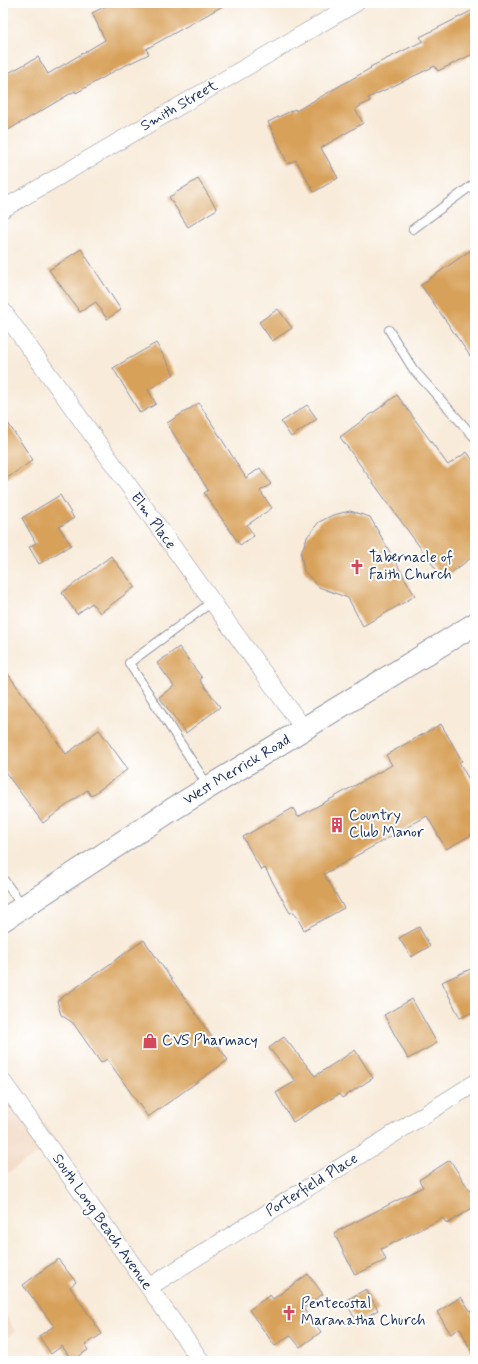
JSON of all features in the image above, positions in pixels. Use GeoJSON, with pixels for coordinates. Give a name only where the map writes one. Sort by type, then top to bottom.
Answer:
{"type":"FeatureCollection","features":[{"type":"Feature","properties":{"kind":"main road","name":"West Merrick Road"},"geometry":{"type":"LineString","coordinates":[[3,920],[208,787],[475,624]]}},
{"type":"Feature","properties":{"kind":"street","name":"Smith Street"},"geometry":{"type":"LineString","coordinates":[[3,209],[356,3]]}},
{"type":"Feature","properties":{"kind":"street","name":"Elm Place"},"geometry":{"type":"LineString","coordinates":[[3,311],[304,729]]}},
{"type":"Feature","properties":{"kind":"street","name":"South Long Beach Avenue"},"geometry":{"type":"LineString","coordinates":[[3,1082],[201,1361]]}},
{"type":"Feature","properties":{"kind":"street","name":"Porterfield Place"},"geometry":{"type":"LineString","coordinates":[[149,1287],[475,1083]]}},
{"type":"Feature","properties":{"kind":"lane"},"geometry":{"type":"LineString","coordinates":[[413,229],[474,187]]}},
{"type":"Feature","properties":{"kind":"lane"},"geometry":{"type":"LineString","coordinates":[[389,330],[413,369],[475,438]]}},
{"type":"Feature","properties":{"kind":"lane"},"geometry":{"type":"LineString","coordinates":[[208,787],[129,663],[212,602]]}},
{"type":"Feature","properties":{"kind":"lane"},"geometry":{"type":"LineString","coordinates":[[3,879],[23,907]]}},
{"type":"Feature","properties":{"kind":"shaded area"},"geometry":{"type":"Polygon","coordinates":[[[3,1068],[57,1141],[3,1176],[3,1068]]]}},
{"type":"Feature","properties":{"kind":"shaded area"},"geometry":{"type":"Polygon","coordinates":[[[3,1309],[15,1332],[3,1339],[3,1309]]]}},
{"type":"Feature","properties":{"kind":"building"},"geometry":{"type":"Polygon","coordinates":[[[112,3],[228,3],[146,49],[149,54],[120,68],[76,93],[75,91],[3,133],[3,76],[38,57],[48,74],[105,40],[92,13],[112,3]]]}},
{"type":"Feature","properties":{"kind":"building"},"geometry":{"type":"Polygon","coordinates":[[[475,9],[475,53],[438,71],[435,66],[368,98],[370,101],[355,109],[363,123],[321,148],[338,178],[314,192],[296,160],[288,164],[268,122],[295,109],[296,111],[371,68],[370,67],[423,41],[420,37],[475,9]]]}},
{"type":"Feature","properties":{"kind":"building"},"geometry":{"type":"Polygon","coordinates":[[[198,179],[217,209],[188,227],[169,197],[198,179]]]}},
{"type":"Feature","properties":{"kind":"building"},"geometry":{"type":"Polygon","coordinates":[[[475,247],[475,363],[421,285],[475,247]]]}},
{"type":"Feature","properties":{"kind":"building"},"geometry":{"type":"Polygon","coordinates":[[[81,249],[121,310],[107,319],[96,302],[80,312],[49,270],[81,249]]]}},
{"type":"Feature","properties":{"kind":"building"},"geometry":{"type":"Polygon","coordinates":[[[278,309],[292,328],[272,341],[259,322],[278,309]]]}},
{"type":"Feature","properties":{"kind":"building"},"geometry":{"type":"Polygon","coordinates":[[[156,343],[174,374],[148,390],[156,404],[140,413],[113,368],[156,343]]]}},
{"type":"Feature","properties":{"kind":"building"},"geometry":{"type":"Polygon","coordinates":[[[397,395],[448,465],[467,452],[475,463],[475,555],[443,579],[340,437],[397,395]]]}},
{"type":"Feature","properties":{"kind":"building"},"geometry":{"type":"Polygon","coordinates":[[[199,403],[246,478],[260,468],[271,484],[260,491],[272,508],[247,525],[254,536],[240,545],[204,493],[208,490],[167,423],[199,403]]]}},
{"type":"Feature","properties":{"kind":"building"},"geometry":{"type":"Polygon","coordinates":[[[307,405],[317,419],[291,437],[281,422],[307,405]]]}},
{"type":"Feature","properties":{"kind":"building"},"geometry":{"type":"Polygon","coordinates":[[[3,416],[33,460],[3,481],[3,416]]]}},
{"type":"Feature","properties":{"kind":"building"},"geometry":{"type":"Polygon","coordinates":[[[60,495],[74,518],[59,527],[71,545],[39,564],[29,547],[36,543],[22,518],[60,495]]]}},
{"type":"Feature","properties":{"kind":"building"},"geometry":{"type":"Polygon","coordinates":[[[350,511],[370,517],[415,596],[363,626],[348,598],[319,587],[304,571],[301,554],[307,537],[319,522],[333,515],[350,511]]]}},
{"type":"Feature","properties":{"kind":"building"},"geometry":{"type":"Polygon","coordinates":[[[111,556],[135,587],[100,613],[92,603],[77,614],[62,593],[111,556]]]}},
{"type":"Feature","properties":{"kind":"building"},"geometry":{"type":"Polygon","coordinates":[[[179,647],[202,678],[200,680],[220,707],[186,733],[159,697],[174,686],[157,663],[179,647]]]}},
{"type":"Feature","properties":{"kind":"building"},"geometry":{"type":"Polygon","coordinates":[[[3,667],[66,754],[99,730],[128,769],[91,796],[87,790],[43,823],[3,769],[3,667]]]}},
{"type":"Feature","properties":{"kind":"building","name":"Country Club Manor"},"geometry":{"type":"Polygon","coordinates":[[[441,724],[462,761],[459,762],[475,790],[475,833],[446,849],[427,816],[324,874],[344,908],[304,930],[294,912],[290,913],[265,868],[261,870],[243,837],[293,808],[298,817],[392,765],[386,755],[441,724]]]}},
{"type":"Feature","properties":{"kind":"building"},"geometry":{"type":"Polygon","coordinates":[[[419,927],[430,946],[411,957],[399,938],[419,927]]]}},
{"type":"Feature","properties":{"kind":"building","name":"CVS Pharmacy"},"geometry":{"type":"Polygon","coordinates":[[[144,940],[228,1060],[148,1117],[107,1059],[101,1063],[73,1023],[61,1015],[57,1001],[144,940]]]}},
{"type":"Feature","properties":{"kind":"building"},"geometry":{"type":"Polygon","coordinates":[[[475,967],[475,1011],[460,1018],[442,982],[475,967]]]}},
{"type":"Feature","properties":{"kind":"building"},"geometry":{"type":"Polygon","coordinates":[[[412,999],[437,1043],[408,1059],[384,1015],[412,999]]]}},
{"type":"Feature","properties":{"kind":"building"},"geometry":{"type":"Polygon","coordinates":[[[284,1037],[315,1076],[355,1050],[373,1078],[342,1098],[339,1094],[293,1122],[276,1093],[296,1081],[269,1048],[284,1037]]]}},
{"type":"Feature","properties":{"kind":"building"},"geometry":{"type":"Polygon","coordinates":[[[450,1160],[475,1199],[475,1206],[447,1224],[443,1218],[381,1249],[386,1260],[355,1275],[334,1233],[423,1187],[419,1180],[450,1160]]]}},
{"type":"Feature","properties":{"kind":"building"},"geometry":{"type":"Polygon","coordinates":[[[58,1259],[76,1282],[70,1287],[102,1334],[85,1345],[88,1350],[72,1361],[62,1346],[51,1354],[39,1336],[54,1326],[23,1285],[58,1259]]]}},
{"type":"Feature","properties":{"kind":"building"},"geometry":{"type":"Polygon","coordinates":[[[308,1274],[323,1294],[303,1308],[321,1332],[300,1347],[290,1335],[275,1346],[249,1310],[270,1295],[273,1299],[308,1274]]]}},
{"type":"Feature","properties":{"kind":"building"},"geometry":{"type":"Polygon","coordinates":[[[366,1289],[378,1310],[357,1322],[345,1301],[366,1289]]]}},
{"type":"Feature","properties":{"kind":"building"},"geometry":{"type":"Polygon","coordinates":[[[461,1297],[475,1318],[475,1359],[460,1328],[451,1334],[437,1312],[461,1297]]]}},
{"type":"Feature","properties":{"kind":"place","name":"Tabernacle of Faith Church"},"geometry":{"type":"Point","coordinates":[357,567]}},
{"type":"Feature","properties":{"kind":"place","name":"Country Club Manor"},"geometry":{"type":"Point","coordinates":[337,825]}},
{"type":"Feature","properties":{"kind":"place","name":"CVS Pharmacy"},"geometry":{"type":"Point","coordinates":[150,1041]}},
{"type":"Feature","properties":{"kind":"place","name":"Pentecostal Maranatha Church"},"geometry":{"type":"Point","coordinates":[289,1313]}}]}
